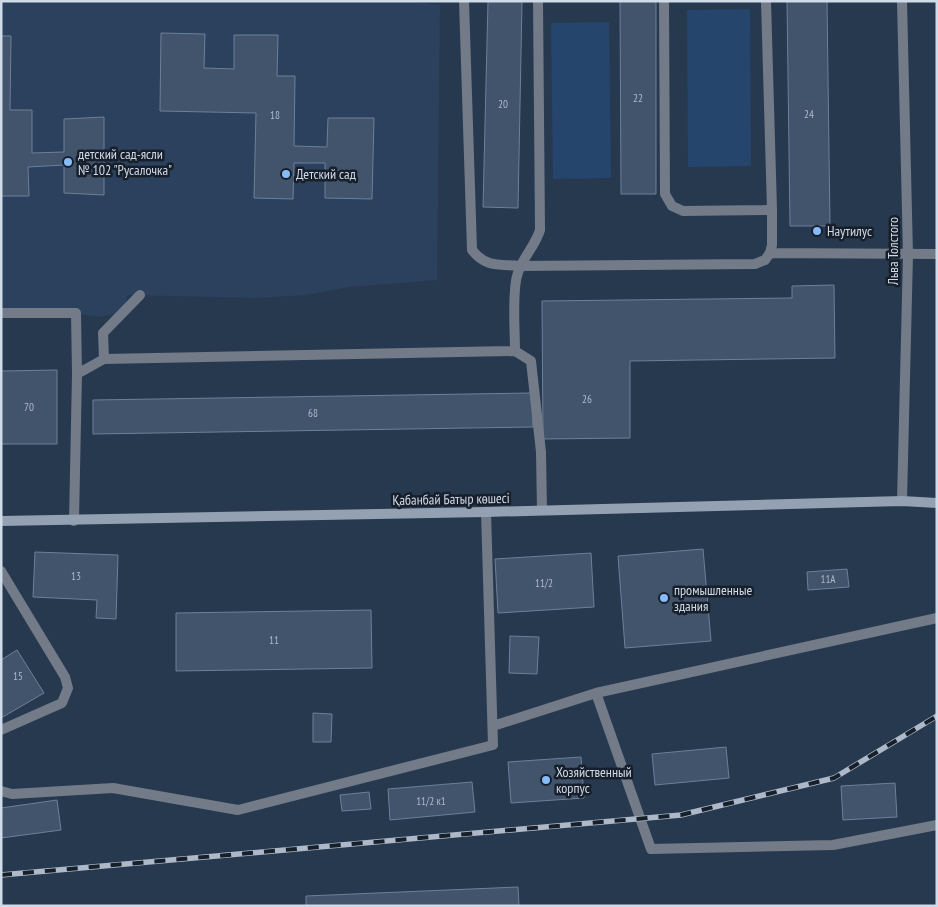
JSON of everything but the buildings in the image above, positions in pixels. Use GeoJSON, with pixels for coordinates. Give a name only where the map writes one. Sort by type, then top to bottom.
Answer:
{"type":"FeatureCollection","features":[{"type":"Feature","properties":{"kind":"main road","name":"Қабанбай Батыр көшесі"},"geometry":{"type":"LineString","coordinates":[[1,521],[486,512],[902,501],[937,503]]}},
{"type":"Feature","properties":{"kind":"street"},"geometry":{"type":"LineString","coordinates":[[464,1],[472,250],[485,263],[520,266],[755,264],[765,260],[770,253],[772,245],[766,1]]}},
{"type":"Feature","properties":{"kind":"street"},"geometry":{"type":"LineString","coordinates":[[515,351],[516,277],[520,266],[537,240],[540,230],[538,1]]}},
{"type":"Feature","properties":{"kind":"street"},"geometry":{"type":"LineString","coordinates":[[664,1],[665,194],[672,206],[683,211],[772,210]]}},
{"type":"Feature","properties":{"kind":"street","name":"Льва Толстого"},"geometry":{"type":"LineString","coordinates":[[902,1],[908,255],[902,501]]}},
{"type":"Feature","properties":{"kind":"street"},"geometry":{"type":"LineString","coordinates":[[770,253],[937,254]]}},
{"type":"Feature","properties":{"kind":"street"},"geometry":{"type":"LineString","coordinates":[[104,359],[103,333],[140,295]]}},
{"type":"Feature","properties":{"kind":"street"},"geometry":{"type":"LineString","coordinates":[[1,313],[76,313],[77,374],[74,521]]}},
{"type":"Feature","properties":{"kind":"street"},"geometry":{"type":"LineString","coordinates":[[77,374],[104,359],[515,351],[531,361],[541,452],[542,510]]}},
{"type":"Feature","properties":{"kind":"street"},"geometry":{"type":"LineString","coordinates":[[1,792],[12,794],[113,788],[238,810],[493,745],[486,512]]}},
{"type":"Feature","properties":{"kind":"street"},"geometry":{"type":"LineString","coordinates":[[1,571],[65,677],[68,688],[62,702],[1,730]]}},
{"type":"Feature","properties":{"kind":"street"},"geometry":{"type":"LineString","coordinates":[[493,726],[596,693],[937,618]]}},
{"type":"Feature","properties":{"kind":"street"},"geometry":{"type":"LineString","coordinates":[[596,693],[651,849],[833,845],[937,825]]}},
{"type":"Feature","properties":{"kind":"shaded area","name":"Детский сад"},"geometry":{"type":"Polygon","coordinates":[[[1,1],[410,1],[440,5],[437,280],[349,287],[306,295],[255,298],[127,295],[125,311],[101,317],[57,311],[1,312],[1,1]]]}},
{"type":"Feature","properties":{"kind":"shaded area"},"geometry":{"type":"Polygon","coordinates":[[[750,9],[751,166],[688,167],[687,10],[750,9]]]}},
{"type":"Feature","properties":{"kind":"shaded area"},"geometry":{"type":"Polygon","coordinates":[[[609,22],[611,178],[553,179],[551,23],[609,22]]]}},
{"type":"Feature","properties":{"kind":"railway"},"geometry":{"type":"LineString","coordinates":[[1,875],[681,815],[834,778],[937,716]]}},
{"type":"Feature","properties":{"kind":"place","name":"детский сад-ясли № 102 \"Русалочка\""},"geometry":{"type":"Point","coordinates":[68,162]}},
{"type":"Feature","properties":{"kind":"place","name":"Детский сад"},"geometry":{"type":"Point","coordinates":[286,174]}},
{"type":"Feature","properties":{"kind":"place","name":"Наутилус"},"geometry":{"type":"Point","coordinates":[817,231]}},
{"type":"Feature","properties":{"kind":"place","name":"промышленные здания"},"geometry":{"type":"Point","coordinates":[664,598]}},
{"type":"Feature","properties":{"kind":"place","name":"Хозяйственный корпус"},"geometry":{"type":"Point","coordinates":[546,780]}}]}
